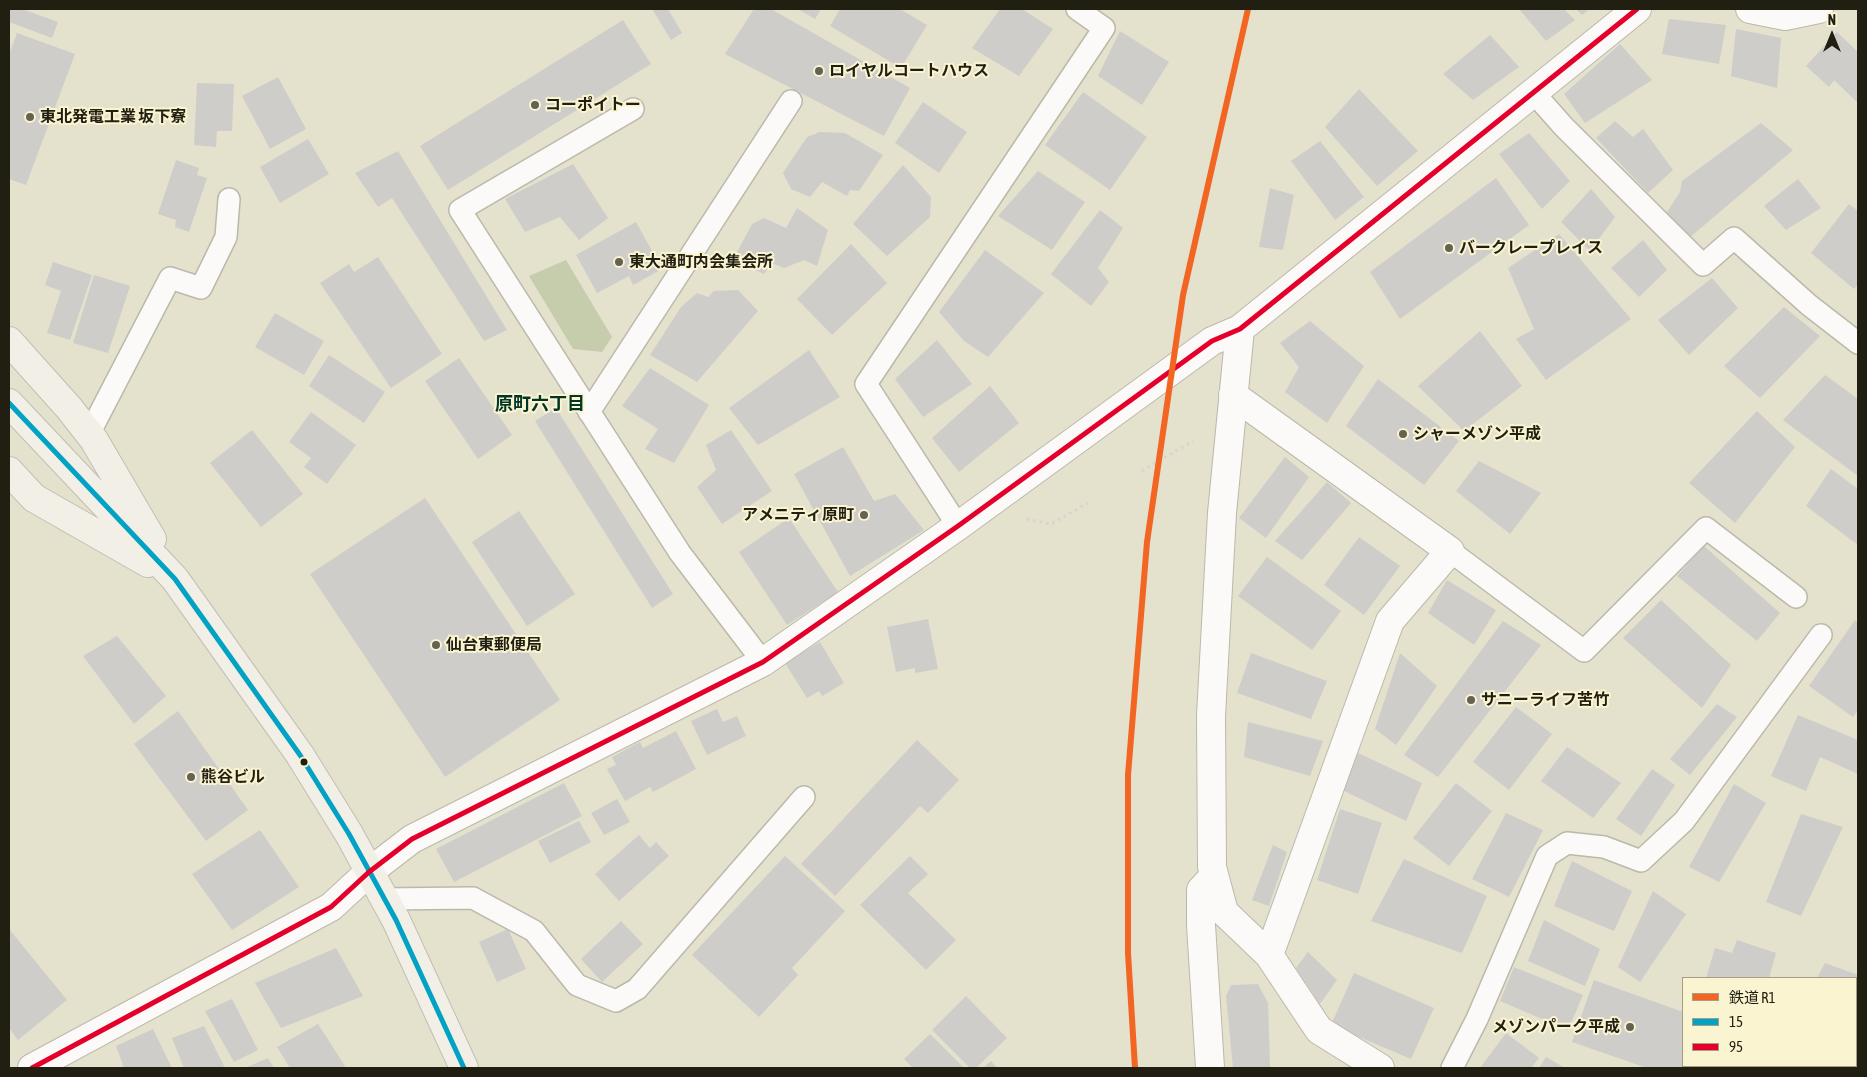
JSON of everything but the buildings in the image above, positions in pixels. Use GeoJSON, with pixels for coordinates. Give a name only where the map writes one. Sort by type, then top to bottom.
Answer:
{"type":"FeatureCollection","features":[{"type":"Feature","properties":{"kind":"main road"},"geometry":{"type":"LineString","coordinates":[[9,341],[89,434],[175,579],[300,755],[349,834],[384,899],[464,1068]]}},
{"type":"Feature","properties":{"kind":"main road"},"geometry":{"type":"LineString","coordinates":[[9,403],[175,579]]}},
{"type":"Feature","properties":{"kind":"main road"},"geometry":{"type":"LineString","coordinates":[[9,471],[34,498],[175,579]]}},
{"type":"Feature","properties":{"kind":"street"},"geometry":{"type":"LineString","coordinates":[[32,1068],[331,907],[369,872],[412,840],[763,662],[958,526],[1212,341],[1240,329],[1637,9]]}},
{"type":"Feature","properties":{"kind":"street"},"geometry":{"type":"LineString","coordinates":[[1750,9],[1785,16],[1818,9]]}},
{"type":"Feature","properties":{"kind":"street"},"geometry":{"type":"LineString","coordinates":[[1240,329],[1222,514],[1211,716],[1212,867],[1224,912],[1269,955],[1319,1030],[1380,1068]]}},
{"type":"Feature","properties":{"kind":"street"},"geometry":{"type":"LineString","coordinates":[[1233,404],[1450,551],[1390,621],[1269,955]]}},
{"type":"Feature","properties":{"kind":"street"},"geometry":{"type":"LineString","coordinates":[[1210,1068],[1201,925],[1201,890],[1214,876]]}},
{"type":"Feature","properties":{"kind":"lane"},"geometry":{"type":"LineString","coordinates":[[958,526],[866,384],[1104,28],[1077,9]]}},
{"type":"Feature","properties":{"kind":"lane"},"geometry":{"type":"LineString","coordinates":[[1533,92],[1564,127],[1702,265],[1734,238],[1809,305],[1858,344]]}},
{"type":"Feature","properties":{"kind":"lane"},"geometry":{"type":"LineString","coordinates":[[590,412],[790,101]]}},
{"type":"Feature","properties":{"kind":"lane"},"geometry":{"type":"LineString","coordinates":[[633,109],[460,210],[680,553],[763,662]]}},
{"type":"Feature","properties":{"kind":"lane"},"geometry":{"type":"LineString","coordinates":[[89,434],[170,278],[201,288],[226,237],[228,199]]}},
{"type":"Feature","properties":{"kind":"lane"},"geometry":{"type":"LineString","coordinates":[[1450,551],[1584,651],[1706,528],[1796,597]]}},
{"type":"Feature","properties":{"kind":"lane"},"geometry":{"type":"LineString","coordinates":[[1452,1068],[1477,1019],[1547,856],[1567,843],[1604,847],[1641,861],[1684,821],[1821,635]]}},
{"type":"Feature","properties":{"kind":"lane"},"geometry":{"type":"LineString","coordinates":[[384,899],[473,898],[534,930],[577,985],[616,1001],[637,989],[804,797]]}},
{"type":"Feature","properties":{"kind":"path"},"geometry":{"type":"LineString","coordinates":[[1142,471],[1218,426],[1233,404]]}},
{"type":"Feature","properties":{"kind":"green space"},"geometry":{"type":"Polygon","coordinates":[[[566,260],[612,337],[602,352],[573,349],[529,276],[566,260]]]}},
{"type":"Feature","properties":{"kind":"rail line","name":"R1"},"geometry":{"type":"LineString","coordinates":[[1135,1068],[1128,953],[1128,775],[1147,542],[1183,295],[1248,9]]}},
{"type":"Feature","properties":{"kind":"transit line","name":"95"},"geometry":{"type":"LineString","coordinates":[[32,1068],[331,907],[369,872],[412,839],[763,662],[958,526],[1212,341],[1240,329],[1637,9]]}},
{"type":"Feature","properties":{"kind":"transit line","name":"15"},"geometry":{"type":"LineString","coordinates":[[9,403],[175,579],[300,755],[349,834],[396,920],[464,1068]]}},
{"type":"Feature","properties":{"kind":"place","name":"ロイヤルコートハウス"},"geometry":{"type":"Point","coordinates":[819,71]}},
{"type":"Feature","properties":{"kind":"place","name":"コーポイトー"},"geometry":{"type":"Point","coordinates":[535,105]}},
{"type":"Feature","properties":{"kind":"place","name":"東北発電工業 坂下寮"},"geometry":{"type":"Point","coordinates":[30,117]}},
{"type":"Feature","properties":{"kind":"place","name":"バークレープレイス"},"geometry":{"type":"Point","coordinates":[1449,248]}},
{"type":"Feature","properties":{"kind":"place","name":"東大通町内会集会所"},"geometry":{"type":"Point","coordinates":[619,262]}},
{"type":"Feature","properties":{"kind":"place","name":"シャーメゾン平成"},"geometry":{"type":"Point","coordinates":[1403,434]}},
{"type":"Feature","properties":{"kind":"place","name":"アメニティ原町"},"geometry":{"type":"Point","coordinates":[864,515]}},
{"type":"Feature","properties":{"kind":"place","name":"仙台東郵便局"},"geometry":{"type":"Point","coordinates":[436,645]}},
{"type":"Feature","properties":{"kind":"place","name":"サニーライフ苦竹"},"geometry":{"type":"Point","coordinates":[1471,700]}},
{"type":"Feature","properties":{"kind":"place","name":"熊谷ビル"},"geometry":{"type":"Point","coordinates":[191,777]}},
{"type":"Feature","properties":{"kind":"place","name":"メゾンパーク平成"},"geometry":{"type":"Point","coordinates":[1630,1027]}},
{"type":"Feature","properties":{"kind":"district","name":"原町六丁目"},"geometry":{"type":"Point","coordinates":[540,404]}}]}
